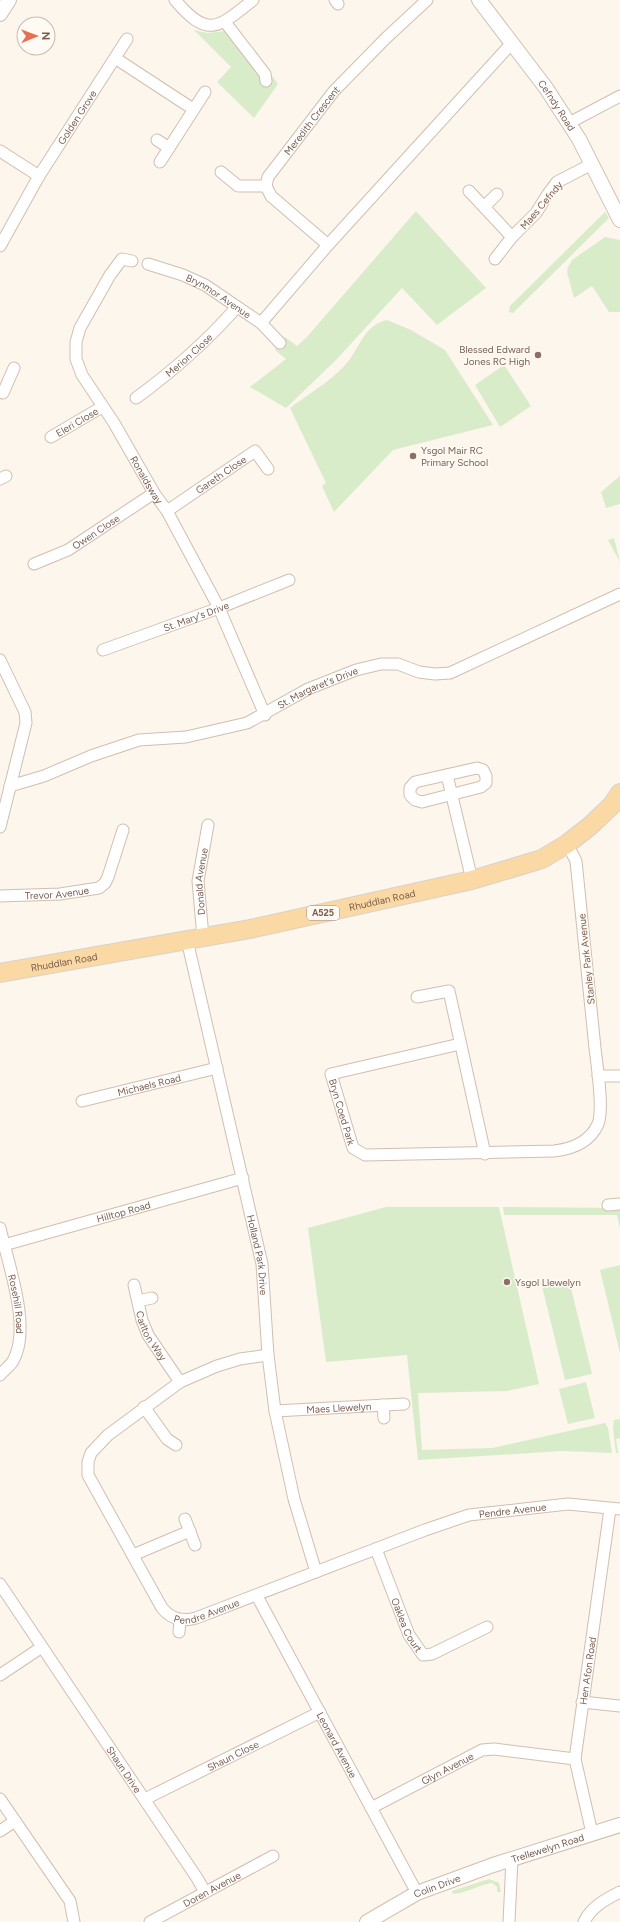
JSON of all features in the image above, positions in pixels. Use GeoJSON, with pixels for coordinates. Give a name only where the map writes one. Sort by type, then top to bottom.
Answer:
{"type":"FeatureCollection","features":[{"type":"Feature","properties":{"kind":"main road","name":"Rhuddlan Road"},"geometry":{"type":"LineString","coordinates":[[0,972],[195,939],[316,915],[472,880],[542,859],[567,844],[590,826],[612,805],[620,793]]}},
{"type":"Feature","properties":{"kind":"street"},"geometry":{"type":"LineString","coordinates":[[175,0],[196,22],[214,26],[225,22],[253,0]]}},
{"type":"Feature","properties":{"kind":"street","name":"Meredith Crescent"},"geometry":{"type":"LineString","coordinates":[[266,186],[268,177],[334,91],[386,38],[427,0]]}},
{"type":"Feature","properties":{"kind":"street","name":"Cefndy Road"},"geometry":{"type":"LineString","coordinates":[[479,0],[546,88],[569,123],[579,139],[620,220]]}},
{"type":"Feature","properties":{"kind":"street"},"geometry":{"type":"LineString","coordinates":[[225,22],[265,74],[266,81]]}},
{"type":"Feature","properties":{"kind":"street","name":"Golden Grove"},"geometry":{"type":"LineString","coordinates":[[0,246],[39,176],[127,39]]}},
{"type":"Feature","properties":{"kind":"street"},"geometry":{"type":"LineString","coordinates":[[261,323],[328,245],[511,44]]}},
{"type":"Feature","properties":{"kind":"street"},"geometry":{"type":"LineString","coordinates":[[115,58],[194,109]]}},
{"type":"Feature","properties":{"kind":"street"},"geometry":{"type":"LineString","coordinates":[[160,162],[205,92]]}},
{"type":"Feature","properties":{"kind":"street"},"geometry":{"type":"LineString","coordinates":[[569,123],[620,96]]}},
{"type":"Feature","properties":{"kind":"street"},"geometry":{"type":"LineString","coordinates":[[156,140],[169,148]]}},
{"type":"Feature","properties":{"kind":"street"},"geometry":{"type":"LineString","coordinates":[[0,151],[39,176]]}},
{"type":"Feature","properties":{"kind":"street","name":"Maes Cefndy"},"geometry":{"type":"LineString","coordinates":[[495,259],[512,237],[536,213],[548,194],[558,182],[592,164]]}},
{"type":"Feature","properties":{"kind":"street"},"geometry":{"type":"LineString","coordinates":[[221,172],[238,186],[266,186],[271,196],[328,245]]}},
{"type":"Feature","properties":{"kind":"street","name":"Maes Cefndy"},"geometry":{"type":"LineString","coordinates":[[469,191],[512,237]]}},
{"type":"Feature","properties":{"kind":"street"},"geometry":{"type":"LineString","coordinates":[[484,207],[497,194]]}},
{"type":"Feature","properties":{"kind":"street","name":"Ronaldsway"},"geometry":{"type":"LineString","coordinates":[[132,261],[122,259],[110,275],[80,328],[76,342],[76,359],[82,375],[114,423],[154,493],[167,511],[219,608],[265,715]]}},
{"type":"Feature","properties":{"kind":"street","name":"Brynmor Avenue"},"geometry":{"type":"LineString","coordinates":[[148,264],[183,275],[205,285],[236,308],[261,323],[280,343]]}},
{"type":"Feature","properties":{"kind":"street","name":"Merion Close"},"geometry":{"type":"LineString","coordinates":[[136,398],[169,375],[216,330],[236,308]]}},
{"type":"Feature","properties":{"kind":"street"},"geometry":{"type":"LineString","coordinates":[[3,393],[4,378],[14,368]]}},
{"type":"Feature","properties":{"kind":"street","name":"Eleri Close"},"geometry":{"type":"LineString","coordinates":[[51,437],[102,407]]}},
{"type":"Feature","properties":{"kind":"street","name":"Gareth Close"},"geometry":{"type":"LineString","coordinates":[[167,511],[255,451],[268,469]]}},
{"type":"Feature","properties":{"kind":"street","name":"Owen Close"},"geometry":{"type":"LineString","coordinates":[[34,564],[68,550],[154,493]]}},
{"type":"Feature","properties":{"kind":"street","name":"St. Mary's Drive"},"geometry":{"type":"LineString","coordinates":[[103,650],[219,608],[288,580]]}},
{"type":"Feature","properties":{"kind":"street","name":"St. Margaret's Drive"},"geometry":{"type":"LineString","coordinates":[[10,786],[44,776],[91,756],[139,740],[186,737],[247,723],[265,715],[308,690],[356,670],[381,664],[398,664],[419,672],[436,674],[450,673],[620,594]]}},
{"type":"Feature","properties":{"kind":"street"},"geometry":{"type":"LineString","coordinates":[[0,660],[25,712],[24,733],[0,827]]}},
{"type":"Feature","properties":{"kind":"street"},"geometry":{"type":"LineString","coordinates":[[477,768],[483,770],[486,776],[486,783],[481,787],[452,794],[419,802],[410,795],[410,788],[415,782],[477,768]]}},
{"type":"Feature","properties":{"kind":"street"},"geometry":{"type":"LineString","coordinates":[[448,775],[472,880]]}},
{"type":"Feature","properties":{"kind":"street","name":"Donald Avenue"},"geometry":{"type":"LineString","coordinates":[[195,939],[198,881],[208,825]]}},
{"type":"Feature","properties":{"kind":"street","name":"Trevor Avenue"},"geometry":{"type":"LineString","coordinates":[[0,896],[60,894],[99,888],[105,883],[123,830]]}},
{"type":"Feature","properties":{"kind":"street","name":"Stanley Park Avenue"},"geometry":{"type":"LineString","coordinates":[[567,844],[576,861],[598,1076]]}},
{"type":"Feature","properties":{"kind":"street","name":"Holland Park Drive"},"geometry":{"type":"LineString","coordinates":[[195,939],[217,1068],[262,1264],[268,1355],[275,1411],[294,1499],[316,1572]]}},
{"type":"Feature","properties":{"kind":"street"},"geometry":{"type":"LineString","coordinates":[[417,997],[449,991],[485,1154]]}},
{"type":"Feature","properties":{"kind":"street","name":"Bryn Coed Park"},"geometry":{"type":"LineString","coordinates":[[460,1044],[331,1074],[353,1148],[358,1153],[365,1155],[485,1154],[554,1151],[567,1149],[580,1144],[595,1131],[599,1122],[598,1076]]}},
{"type":"Feature","properties":{"kind":"street","name":"Michaels Road"},"geometry":{"type":"LineString","coordinates":[[82,1101],[217,1068]]}},
{"type":"Feature","properties":{"kind":"street"},"geometry":{"type":"LineString","coordinates":[[598,1076],[620,1076]]}},
{"type":"Feature","properties":{"kind":"street","name":"Hilltop Road"},"geometry":{"type":"LineString","coordinates":[[4,1245],[243,1178]]}},
{"type":"Feature","properties":{"kind":"street"},"geometry":{"type":"LineString","coordinates":[[608,1205],[620,1204]]}},
{"type":"Feature","properties":{"kind":"street","name":"Rosehill Road"},"geometry":{"type":"LineString","coordinates":[[0,1228],[19,1308],[20,1325],[19,1344],[12,1361],[0,1375]]}},
{"type":"Feature","properties":{"kind":"street","name":"Carlton Way"},"geometry":{"type":"LineString","coordinates":[[134,1285],[148,1335],[180,1382]]}},
{"type":"Feature","properties":{"kind":"street"},"geometry":{"type":"LineString","coordinates":[[138,1301],[152,1298]]}},
{"type":"Feature","properties":{"kind":"street","name":"Pendre Avenue"},"geometry":{"type":"LineString","coordinates":[[268,1355],[240,1359],[217,1366],[180,1382],[144,1407],[108,1435],[91,1453],[88,1462],[88,1475],[162,1608],[172,1618],[180,1620],[196,1618],[469,1515],[568,1504],[615,1509]]}},
{"type":"Feature","properties":{"kind":"street","name":"Maes Llewelyn"},"geometry":{"type":"LineString","coordinates":[[275,1411],[404,1404]]}},
{"type":"Feature","properties":{"kind":"street"},"geometry":{"type":"LineString","coordinates":[[383,1405],[384,1418]]}},
{"type":"Feature","properties":{"kind":"street"},"geometry":{"type":"LineString","coordinates":[[144,1407],[166,1439],[176,1445]]}},
{"type":"Feature","properties":{"kind":"street","name":"Hen Afon Road"},"geometry":{"type":"LineString","coordinates":[[592,1833],[575,1759],[582,1702],[615,1509]]}},
{"type":"Feature","properties":{"kind":"street"},"geometry":{"type":"LineString","coordinates":[[185,1519],[195,1545]]}},
{"type":"Feature","properties":{"kind":"street"},"geometry":{"type":"LineString","coordinates":[[133,1556],[190,1531]]}},
{"type":"Feature","properties":{"kind":"street","name":"Oaklea Court"},"geometry":{"type":"LineString","coordinates":[[376,1549],[409,1634],[422,1655],[432,1654],[487,1627]]}},
{"type":"Feature","properties":{"kind":"street","name":"Shaun Drive"},"geometry":{"type":"LineString","coordinates":[[0,1584],[205,1892]]}},
{"type":"Feature","properties":{"kind":"street","name":"Leonard Avenue"},"geometry":{"type":"LineString","coordinates":[[257,1596],[417,1893]]}},
{"type":"Feature","properties":{"kind":"street"},"geometry":{"type":"LineString","coordinates":[[179,1632],[180,1620]]}},
{"type":"Feature","properties":{"kind":"street"},"geometry":{"type":"LineString","coordinates":[[0,1675],[42,1647]]}},
{"type":"Feature","properties":{"kind":"street"},"geometry":{"type":"LineString","coordinates":[[582,1702],[620,1706]]}},
{"type":"Feature","properties":{"kind":"street","name":"Shaun Close"},"geometry":{"type":"LineString","coordinates":[[145,1800],[320,1712]]}},
{"type":"Feature","properties":{"kind":"street","name":"Glyn Avenue"},"geometry":{"type":"LineString","coordinates":[[371,1808],[482,1750],[494,1749],[575,1759]]}},
{"type":"Feature","properties":{"kind":"street"},"geometry":{"type":"LineString","coordinates":[[0,1798],[70,1901],[74,1922]]}},
{"type":"Feature","properties":{"kind":"street"},"geometry":{"type":"LineString","coordinates":[[0,1831],[15,1821]]}},
{"type":"Feature","properties":{"kind":"street","name":"Trellewelyn Road"},"geometry":{"type":"LineString","coordinates":[[509,1922],[512,1859],[620,1825]]}},
{"type":"Feature","properties":{"kind":"street","name":"Doren Avenue"},"geometry":{"type":"LineString","coordinates":[[158,1920],[205,1892],[273,1856]]}},
{"type":"Feature","properties":{"kind":"street","name":"Colin Drive"},"geometry":{"type":"LineString","coordinates":[[367,1922],[417,1893],[512,1859]]}},
{"type":"Feature","properties":{"kind":"street"},"geometry":{"type":"LineString","coordinates":[[584,1922],[587,1916],[597,1906],[620,1892]]}},
{"type":"Feature","properties":{"kind":"green space"},"geometry":{"type":"Polygon","coordinates":[[[194,30],[207,33],[226,31],[269,84],[272,76],[278,84],[254,118],[217,82],[231,67],[194,30]]]}},
{"type":"Feature","properties":{"kind":"green space"},"geometry":{"type":"Polygon","coordinates":[[[416,211],[486,288],[437,325],[402,288],[336,360],[286,408],[250,387],[286,359],[275,350],[285,337],[297,346],[306,338],[416,211]]]}},
{"type":"Feature","properties":{"kind":"green space"},"geometry":{"type":"Polygon","coordinates":[[[605,212],[609,218],[513,313],[509,312],[510,306],[605,212]]]}},
{"type":"Feature","properties":{"kind":"green space"},"geometry":{"type":"Polygon","coordinates":[[[605,237],[620,240],[620,312],[609,312],[592,286],[574,298],[567,272],[572,260],[605,237]]]}},
{"type":"Feature","properties":{"kind":"green space"},"geometry":{"type":"Polygon","coordinates":[[[387,320],[411,330],[445,350],[493,425],[393,450],[334,512],[322,486],[326,483],[290,408],[338,372],[350,359],[369,330],[380,322],[387,320]]]}},
{"type":"Feature","properties":{"kind":"green space"},"geometry":{"type":"Polygon","coordinates":[[[504,365],[531,406],[500,427],[475,385],[504,365]]]}},
{"type":"Feature","properties":{"kind":"green space"},"geometry":{"type":"Polygon","coordinates":[[[620,476],[620,504],[606,508],[601,492],[620,476]]]}},
{"type":"Feature","properties":{"kind":"green space"},"geometry":{"type":"Polygon","coordinates":[[[614,538],[620,562],[608,540],[614,538]]]}},
{"type":"Feature","properties":{"kind":"green space"},"geometry":{"type":"Polygon","coordinates":[[[386,1207],[499,1207],[539,1384],[507,1391],[418,1393],[422,1450],[492,1448],[605,1423],[608,1428],[612,1453],[562,1451],[418,1460],[407,1355],[326,1362],[308,1228],[386,1207]]]}},
{"type":"Feature","properties":{"kind":"green space"},"geometry":{"type":"Polygon","coordinates":[[[503,1207],[620,1208],[620,1229],[617,1215],[504,1215],[503,1207]]]}},
{"type":"Feature","properties":{"kind":"green space"},"geometry":{"type":"Polygon","coordinates":[[[620,1265],[620,1353],[600,1270],[620,1265]]]}},
{"type":"Feature","properties":{"kind":"green space"},"geometry":{"type":"Polygon","coordinates":[[[569,1280],[592,1374],[565,1380],[542,1286],[569,1280]]]}},
{"type":"Feature","properties":{"kind":"green space"},"geometry":{"type":"Polygon","coordinates":[[[586,1382],[595,1418],[568,1424],[559,1389],[586,1382]]]}},
{"type":"Feature","properties":{"kind":"green space"},"geometry":{"type":"Polygon","coordinates":[[[620,1419],[620,1438],[616,1439],[618,1453],[616,1453],[613,1428],[614,1420],[620,1419]]]}},
{"type":"Feature","properties":{"kind":"green space"},"geometry":{"type":"Polygon","coordinates":[[[489,1879],[499,1883],[501,1892],[497,1892],[497,1887],[492,1883],[453,1894],[452,1891],[489,1879]]]}},
{"type":"Feature","properties":{"kind":"place","name":"Blessed Edward Jones RC High"},"geometry":{"type":"Point","coordinates":[538,355]}},
{"type":"Feature","properties":{"kind":"place","name":"Ysgol Mair RC Primary School"},"geometry":{"type":"Point","coordinates":[413,456]}},
{"type":"Feature","properties":{"kind":"place","name":"Ysgol Llewelyn"},"geometry":{"type":"Point","coordinates":[507,1282]}}]}
